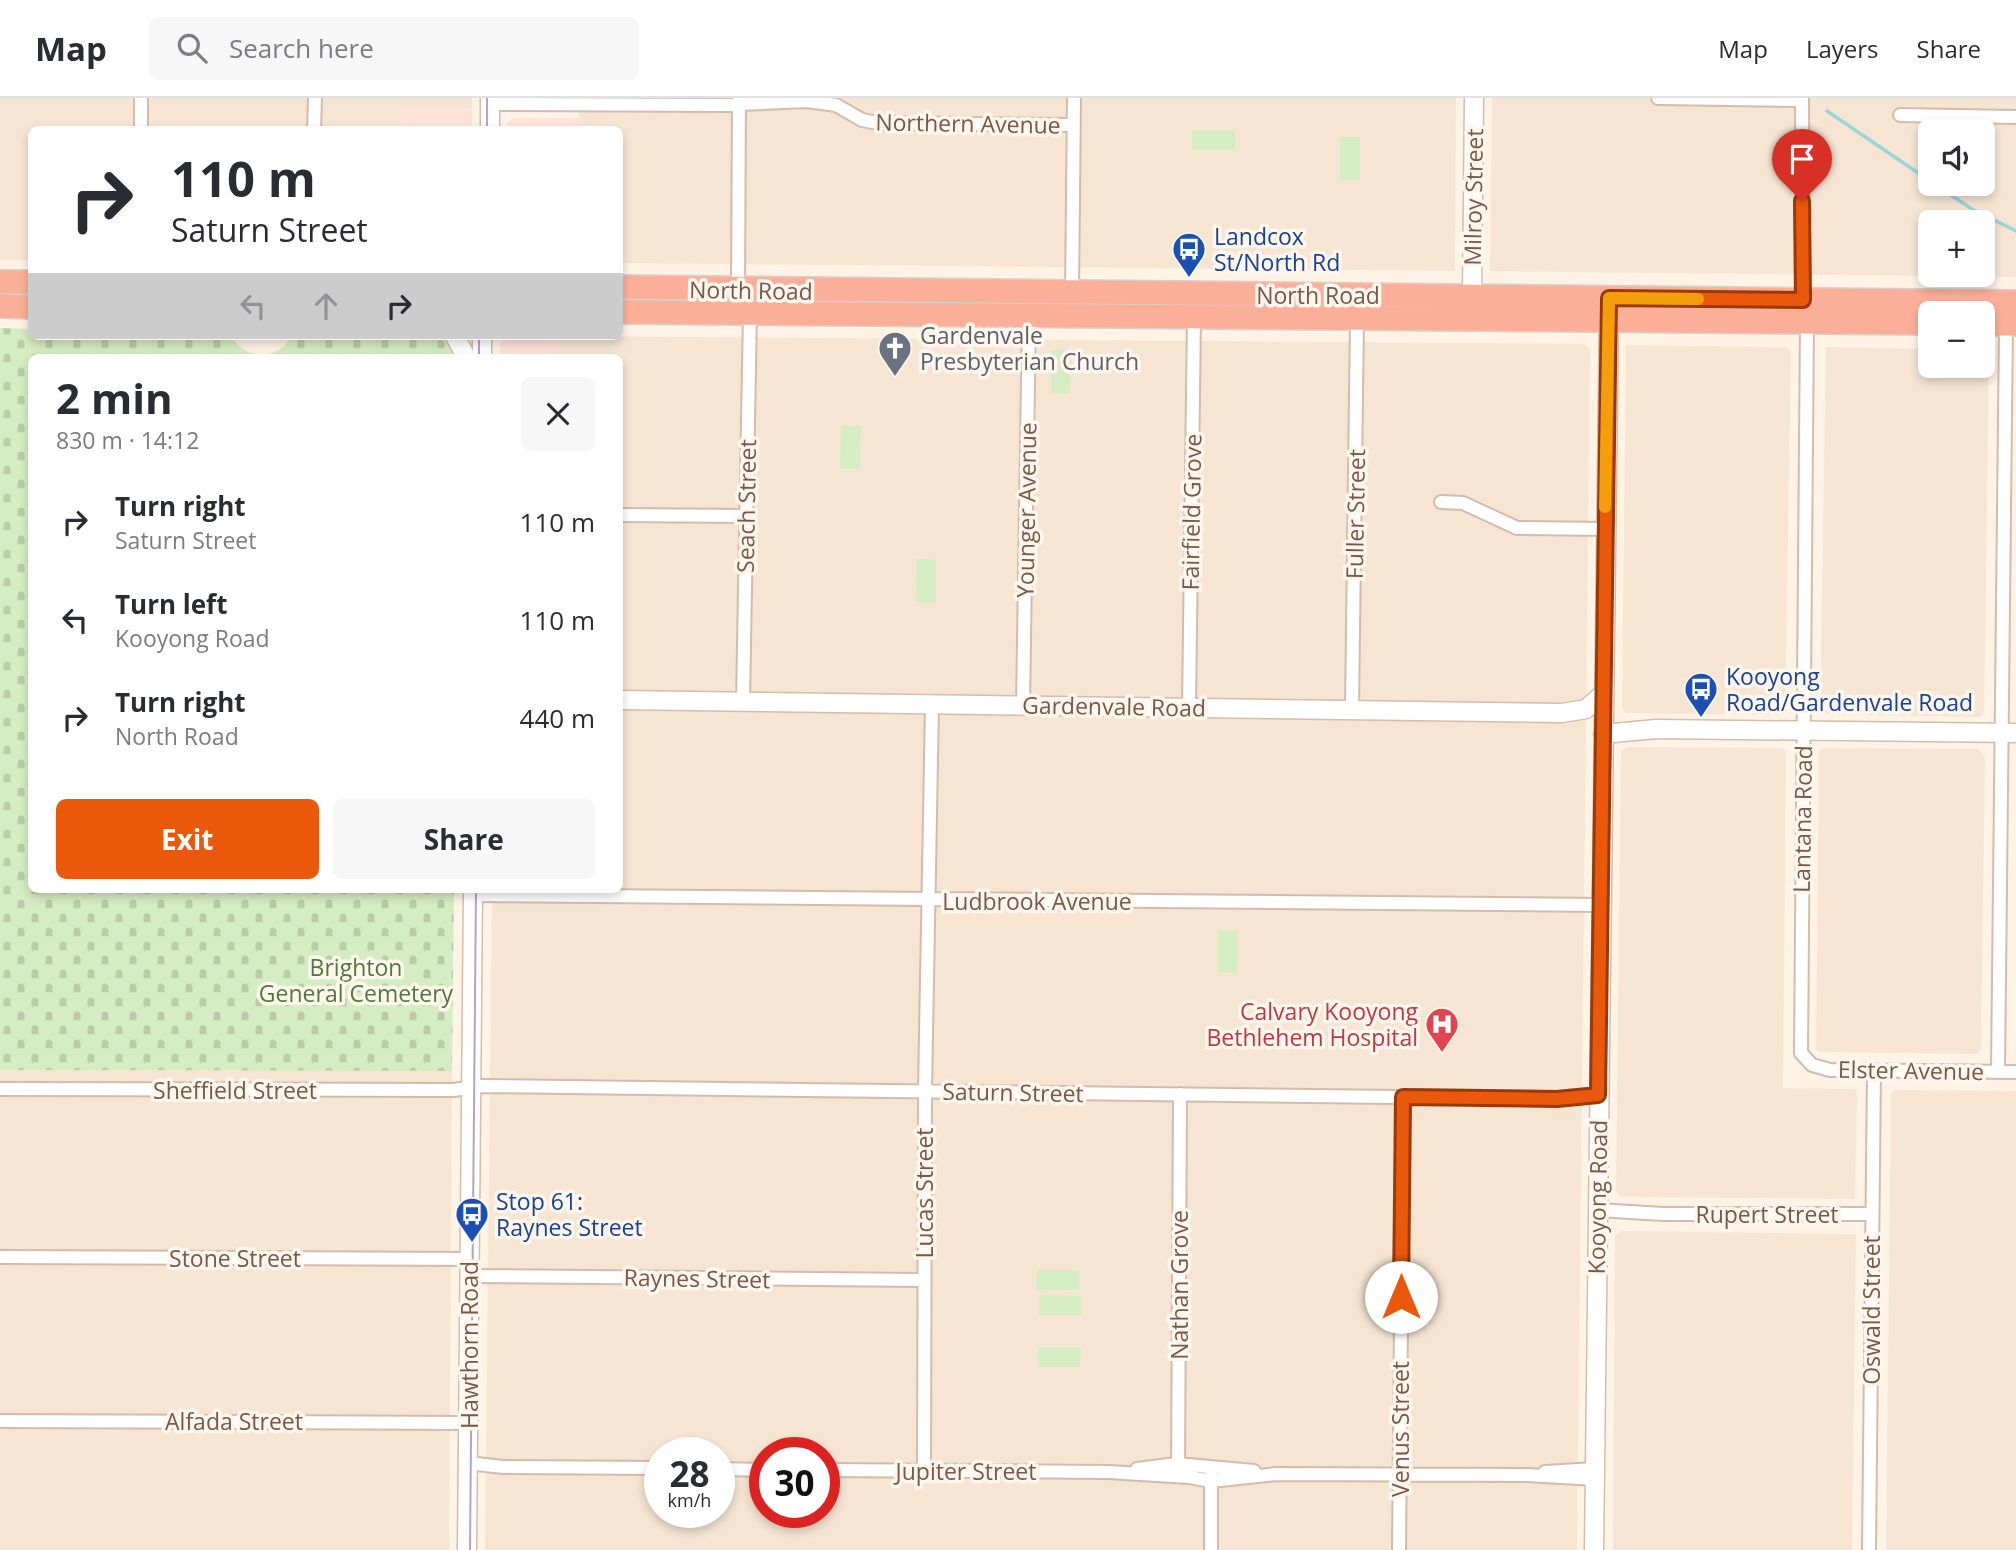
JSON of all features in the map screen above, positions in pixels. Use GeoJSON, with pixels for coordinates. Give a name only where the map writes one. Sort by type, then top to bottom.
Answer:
{"type":"FeatureCollection","features":[{"type":"Feature","properties":{"kind":"highway"},"geometry":{"type":"LineString","coordinates":[[0,282],[28,282]]}},
{"type":"Feature","properties":{"kind":"highway","name":"North Road"},"geometry":{"type":"LineString","coordinates":[[623,287],[1072,294],[1275,306],[1357,318],[1609,309],[1805,311],[2016,302]]}},
{"type":"Feature","properties":{"kind":"highway","name":"North Road"},"geometry":{"type":"LineString","coordinates":[[623,312],[1194,316],[1275,306],[1472,297],[1609,309]]}},
{"type":"Feature","properties":{"kind":"highway"},"geometry":{"type":"LineString","coordinates":[[0,306],[28,307]]}},
{"type":"Feature","properties":{"kind":"highway","name":"North Road"},"geometry":{"type":"LineString","coordinates":[[1805,311],[1918,322]]}},
{"type":"Feature","properties":{"kind":"street"},"geometry":{"type":"LineString","coordinates":[[141,98],[141,126]]}},
{"type":"Feature","properties":{"kind":"street"},"geometry":{"type":"LineString","coordinates":[[314,126],[315,98]]}},
{"type":"Feature","properties":{"kind":"street"},"geometry":{"type":"LineString","coordinates":[[1072,294],[1074,98]]}},
{"type":"Feature","properties":{"kind":"street","name":"Milroy Street"},"geometry":{"type":"LineString","coordinates":[[1472,297],[1474,98]]}},
{"type":"Feature","properties":{"kind":"street"},"geometry":{"type":"LineString","coordinates":[[1658,98],[1802,99]]}},
{"type":"Feature","properties":{"kind":"street","name":"Lantana Road"},"geometry":{"type":"LineString","coordinates":[[1802,99],[1805,311],[1800,1038],[1801,1053],[1807,1062]]}},
{"type":"Feature","properties":{"kind":"street"},"geometry":{"type":"LineString","coordinates":[[490,101],[490,126]]}},
{"type":"Feature","properties":{"kind":"street","name":"Northern Avenue"},"geometry":{"type":"LineString","coordinates":[[490,101],[828,103],[862,120],[878,123],[1074,125]]}},
{"type":"Feature","properties":{"kind":"street"},"geometry":{"type":"LineString","coordinates":[[738,290],[739,101]]}},
{"type":"Feature","properties":{"kind":"street"},"geometry":{"type":"LineString","coordinates":[[1900,115],[2016,117]]}},
{"type":"Feature","properties":{"kind":"street","name":"Kooyong Road"},"geometry":{"type":"LineString","coordinates":[[1594,1550],[1609,309]]}},
{"type":"Feature","properties":{"kind":"street","name":"Seach Street"},"geometry":{"type":"LineString","coordinates":[[743,701],[750,311]]}},
{"type":"Feature","properties":{"kind":"street","name":"Younger Avenue"},"geometry":{"type":"LineString","coordinates":[[1023,705],[1029,315]]}},
{"type":"Feature","properties":{"kind":"street","name":"Fairfield Grove"},"geometry":{"type":"LineString","coordinates":[[1189,707],[1194,316]]}},
{"type":"Feature","properties":{"kind":"street","name":"Fuller Street"},"geometry":{"type":"LineString","coordinates":[[1352,709],[1357,318]]}},
{"type":"Feature","properties":{"kind":"street"},"geometry":{"type":"LineString","coordinates":[[1997,1072],[2009,733],[2011,324]]}},
{"type":"Feature","properties":{"kind":"street"},"geometry":{"type":"LineString","coordinates":[[1441,502],[1462,503],[1517,528],[1605,529]]}},
{"type":"Feature","properties":{"kind":"street"},"geometry":{"type":"LineString","coordinates":[[623,515],[746,516]]}},
{"type":"Feature","properties":{"kind":"street","name":"Gardenvale Road"},"geometry":{"type":"LineString","coordinates":[[623,700],[1562,713],[1586,709],[1603,694]]}},
{"type":"Feature","properties":{"kind":"street","name":"Lucas Street"},"geometry":{"type":"LineString","coordinates":[[924,1471],[925,1090],[932,704]]}},
{"type":"Feature","properties":{"kind":"street"},"geometry":{"type":"LineString","coordinates":[[1603,728],[2009,733]]}},
{"type":"Feature","properties":{"kind":"street","name":"Hawthorn Road"},"geometry":{"type":"LineString","coordinates":[[467,1550],[473,893]]}},
{"type":"Feature","properties":{"kind":"street","name":"Ludbrook Avenue"},"geometry":{"type":"LineString","coordinates":[[524,893],[929,901],[1601,905]]}},
{"type":"Feature","properties":{"kind":"street","name":"Elster Avenue"},"geometry":{"type":"LineString","coordinates":[[1807,1062],[1819,1069],[2016,1072]]}},
{"type":"Feature","properties":{"kind":"street","name":"Oswald Street"},"geometry":{"type":"LineString","coordinates":[[1869,1550],[1874,1070]]}},
{"type":"Feature","properties":{"kind":"street","name":"Sheffield Street"},"geometry":{"type":"LineString","coordinates":[[0,1089],[470,1088]]}},
{"type":"Feature","properties":{"kind":"street","name":"Saturn Street"},"geometry":{"type":"LineString","coordinates":[[470,1088],[925,1090],[1598,1100]]}},
{"type":"Feature","properties":{"kind":"street","name":"Nathan Grove"},"geometry":{"type":"LineString","coordinates":[[1177,1470],[1180,1094]]}},
{"type":"Feature","properties":{"kind":"street","name":"Venus Street"},"geometry":{"type":"LineString","coordinates":[[1399,1550],[1403,1097]]}},
{"type":"Feature","properties":{"kind":"street","name":"Rupert Street"},"geometry":{"type":"LineString","coordinates":[[1597,1214],[1871,1214]]}},
{"type":"Feature","properties":{"kind":"street","name":"Stone Street"},"geometry":{"type":"LineString","coordinates":[[0,1257],[469,1267]]}},
{"type":"Feature","properties":{"kind":"street","name":"Raynes Street"},"geometry":{"type":"LineString","coordinates":[[469,1267],[924,1280]]}},
{"type":"Feature","properties":{"kind":"street","name":"Alfada Street"},"geometry":{"type":"LineString","coordinates":[[0,1420],[468,1423]]}},
{"type":"Feature","properties":{"kind":"street"},"geometry":{"type":"LineString","coordinates":[[468,1467],[644,1468]]}},
{"type":"Feature","properties":{"kind":"street","name":"Jupiter Street"},"geometry":{"type":"LineString","coordinates":[[840,1470],[1177,1470],[1211,1475],[1595,1474]]}},
{"type":"Feature","properties":{"kind":"street"},"geometry":{"type":"LineString","coordinates":[[1211,1475],[1211,1550]]}},
{"type":"Feature","properties":{"kind":"shaded area"},"geometry":{"type":"Polygon","coordinates":[[[0,98],[472,98],[472,108],[401,108],[400,126],[28,126],[28,260],[0,260],[0,98]]]}},
{"type":"Feature","properties":{"kind":"shaded area"},"geometry":{"type":"Polygon","coordinates":[[[579,98],[1456,98],[1455,271],[623,263],[623,126],[579,126],[579,98]]]}},
{"type":"Feature","properties":{"kind":"shaded area"},"geometry":{"type":"Polygon","coordinates":[[[1492,98],[2016,98],[2016,277],[1995,277],[1995,210],[1918,210],[1918,276],[1490,271],[1492,98]]]}},
{"type":"Feature","properties":{"kind":"shaded area"},"geometry":{"type":"Polygon","coordinates":[[[401,108],[472,108],[472,126],[400,126],[401,108]]]}},
{"type":"Feature","properties":{"kind":"shaded area"},"geometry":{"type":"Polygon","coordinates":[[[513,118],[579,118],[579,126],[507,126],[513,118]]]}},
{"type":"Feature","properties":{"kind":"shaded area"},"geometry":{"type":"Polygon","coordinates":[[[623,337],[1584,344],[1590,350],[1577,1550],[485,1550],[492,893],[623,893],[623,354],[555,354],[555,340],[623,340],[623,337]]]}},
{"type":"Feature","properties":{"kind":"shaded area"},"geometry":{"type":"Polygon","coordinates":[[[503,340],[555,340],[555,354],[500,354],[500,343],[503,340]]]}},
{"type":"Feature","properties":{"kind":"shaded area"},"geometry":{"type":"Polygon","coordinates":[[[1626,345],[1786,347],[1791,352],[1785,715],[1626,713],[1622,709],[1626,345]]]}},
{"type":"Feature","properties":{"kind":"shaded area"},"geometry":{"type":"Polygon","coordinates":[[[1826,347],[1918,349],[1918,378],[1989,378],[1984,712],[1980,717],[1820,714],[1826,347]]]}},
{"type":"Feature","properties":{"kind":"shaded area"},"geometry":{"type":"Polygon","coordinates":[[[1627,747],[1782,748],[1786,752],[1783,1088],[1854,1089],[1857,1092],[1855,1199],[1622,1197],[1616,1191],[1621,751],[1627,747]]]}},
{"type":"Feature","properties":{"kind":"shaded area"},"geometry":{"type":"Polygon","coordinates":[[[1823,748],[1978,749],[1985,757],[1981,1049],[1978,1054],[1819,1052],[1816,1049],[1819,751],[1823,748]]]}},
{"type":"Feature","properties":{"kind":"shaded area"},"geometry":{"type":"Polygon","coordinates":[[[0,1070],[452,1071],[449,1550],[0,1550],[0,1070]]]}},
{"type":"Feature","properties":{"kind":"shaded area"},"geometry":{"type":"Polygon","coordinates":[[[1895,1090],[2016,1091],[2016,1550],[1886,1550],[1891,1093],[1895,1090]]]}},
{"type":"Feature","properties":{"kind":"shaded area"},"geometry":{"type":"Polygon","coordinates":[[[1621,1231],[1856,1234],[1852,1550],[1613,1550],[1615,1236],[1621,1231]]]}},
{"type":"Feature","properties":{"kind":"green space"},"geometry":{"type":"Polygon","coordinates":[[[1192,130],[1235,130],[1235,150],[1192,150],[1192,130]]]}},
{"type":"Feature","properties":{"kind":"green space"},"geometry":{"type":"Polygon","coordinates":[[[1340,137],[1360,137],[1360,180],[1340,180],[1340,137]]]}},
{"type":"Feature","properties":{"kind":"green space","name":"Brighton General Cemetery"},"geometry":{"type":"Polygon","coordinates":[[[0,328],[28,329],[28,340],[234,340],[244,350],[262,354],[28,354],[28,893],[454,893],[452,1071],[0,1070],[0,328]]]}},
{"type":"Feature","properties":{"kind":"green space","name":"Brighton General Cemetery"},"geometry":{"type":"Polygon","coordinates":[[[288,340],[443,340],[450,345],[454,354],[262,354],[279,350],[288,340]]]}},
{"type":"Feature","properties":{"kind":"green space"},"geometry":{"type":"Polygon","coordinates":[[[1051,350],[1071,350],[1070,393],[1051,393],[1051,350]]]}},
{"type":"Feature","properties":{"kind":"green space"},"geometry":{"type":"Polygon","coordinates":[[[841,426],[861,426],[860,469],[840,469],[841,426]]]}},
{"type":"Feature","properties":{"kind":"green space"},"geometry":{"type":"Polygon","coordinates":[[[917,559],[936,560],[936,603],[916,602],[917,559]]]}},
{"type":"Feature","properties":{"kind":"green space"},"geometry":{"type":"Polygon","coordinates":[[[1218,930],[1238,931],[1237,973],[1218,973],[1218,930]]]}},
{"type":"Feature","properties":{"kind":"green space"},"geometry":{"type":"Polygon","coordinates":[[[1037,1270],[1079,1270],[1079,1290],[1036,1290],[1037,1270]]]}},
{"type":"Feature","properties":{"kind":"green space"},"geometry":{"type":"Polygon","coordinates":[[[1039,1295],[1081,1296],[1081,1315],[1039,1315],[1039,1295]]]}},
{"type":"Feature","properties":{"kind":"green space"},"geometry":{"type":"Polygon","coordinates":[[[1038,1347],[1081,1347],[1080,1367],[1038,1367],[1038,1347]]]}},
{"type":"Feature","properties":{"kind":"waterway"},"geometry":{"type":"LineString","coordinates":[[1827,111],[1918,173]]}},
{"type":"Feature","properties":{"kind":"waterway"},"geometry":{"type":"LineString","coordinates":[[1952,196],[2016,231]]}},
{"type":"Feature","properties":{"kind":"tram line"},"geometry":{"type":"LineString","coordinates":[[487,98],[487,126]]}},
{"type":"Feature","properties":{"kind":"tram line"},"geometry":{"type":"LineString","coordinates":[[479,340],[479,354]]}},
{"type":"Feature","properties":{"kind":"tram line"},"geometry":{"type":"LineString","coordinates":[[470,1550],[476,893]]}},
{"type":"Feature","properties":{"kind":"slow traffic"},"geometry":{"type":"LineString","coordinates":[[1605,507],[1609,298],[1698,299]]}},
{"type":"Feature","properties":{"kind":"place","name":"Landcox St/North Rd"},"geometry":{"type":"Point","coordinates":[1189,279]}},
{"type":"Feature","properties":{"kind":"place","name":"Gardenvale Presbyterian Church"},"geometry":{"type":"Point","coordinates":[895,378]}},
{"type":"Feature","properties":{"kind":"place","name":"Kooyong Road/Gardenvale Road"},"geometry":{"type":"Point","coordinates":[1701,719]}},
{"type":"Feature","properties":{"kind":"place","name":"Calvary Kooyong Bethlehem Hospital"},"geometry":{"type":"Point","coordinates":[1442,1054]}},
{"type":"Feature","properties":{"kind":"place","name":"Stop 61: Raynes Street"},"geometry":{"type":"Point","coordinates":[472,1244]}},
{"type":"Feature","properties":{"kind":"route"},"geometry":{"type":"LineString","coordinates":[[1401,1297],[1403,1097],[1557,1099],[1598,1095],[1609,298],[1803,300],[1802,201]]}}]}
